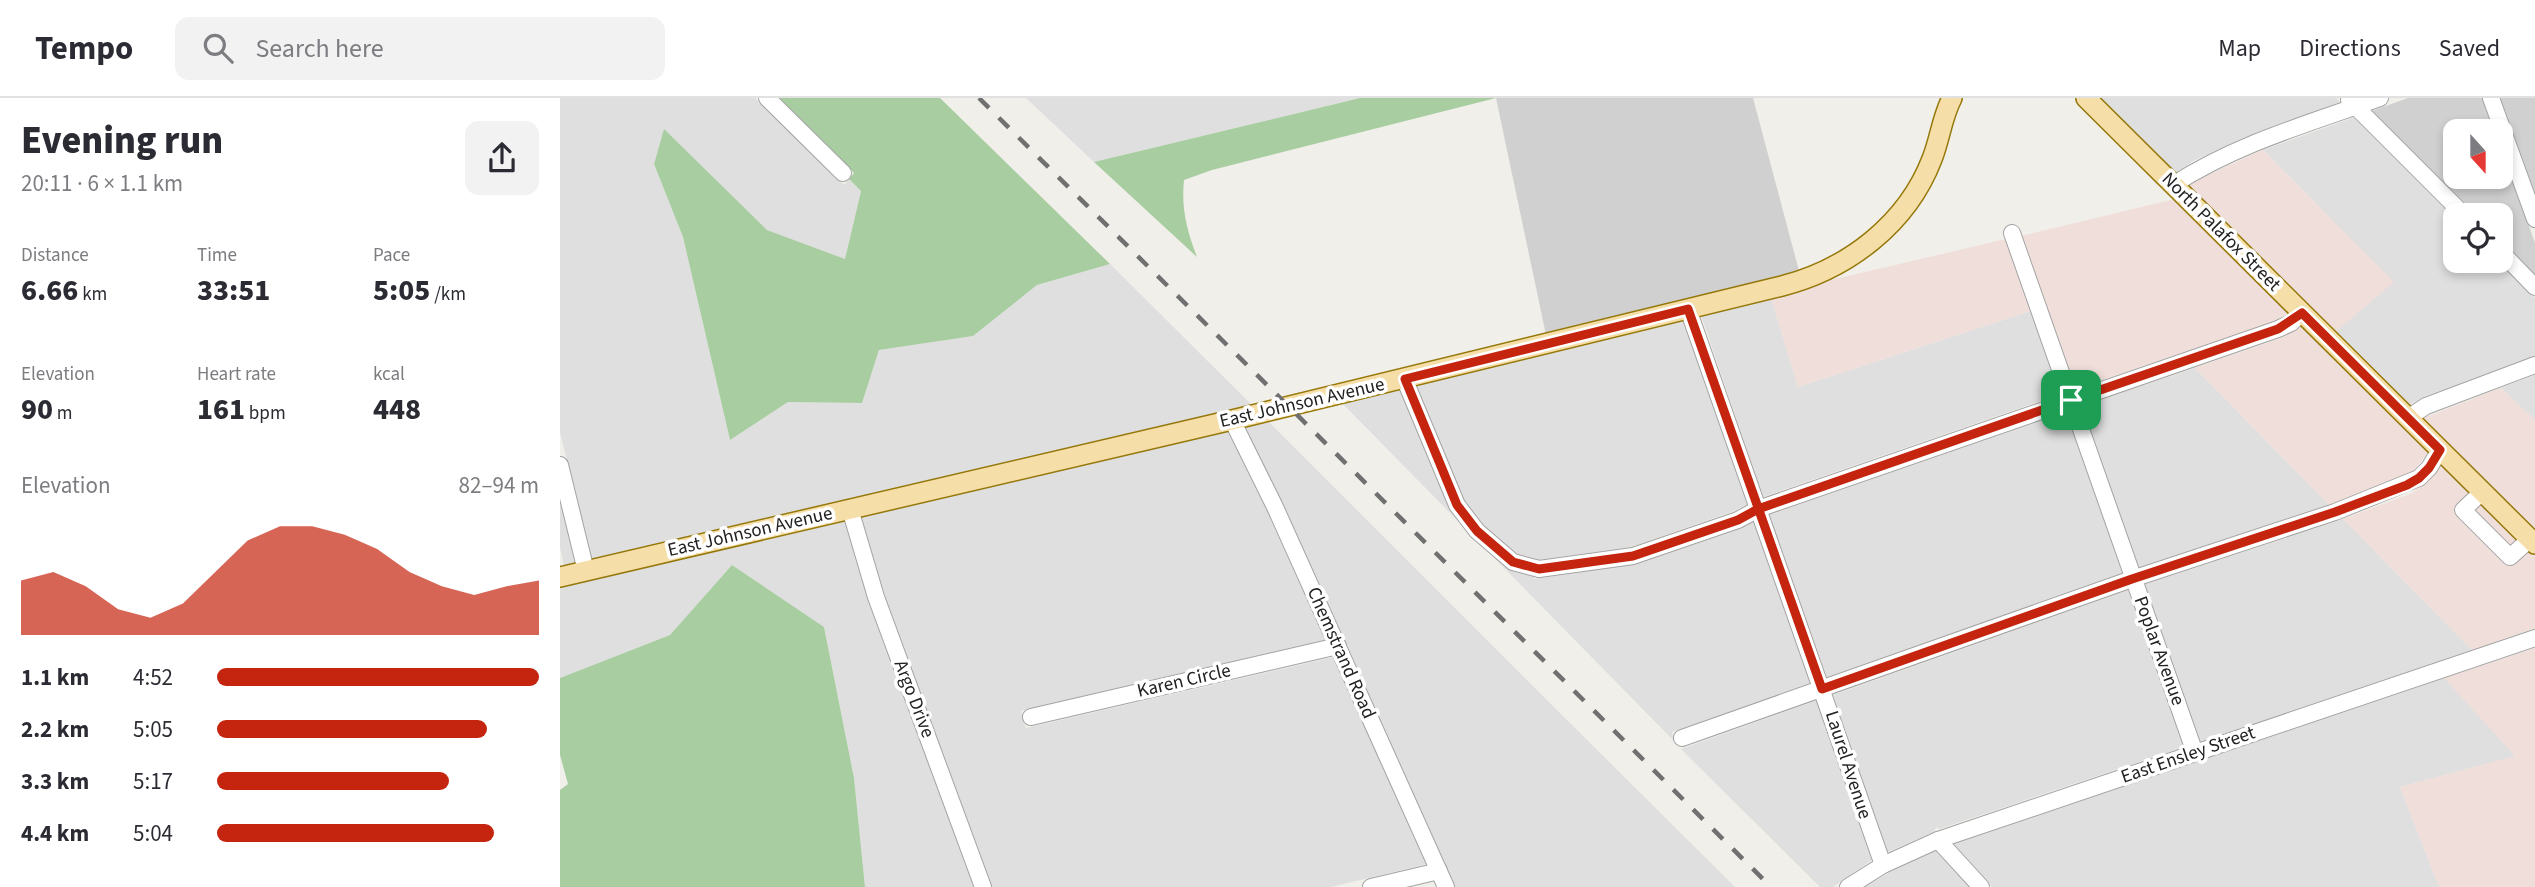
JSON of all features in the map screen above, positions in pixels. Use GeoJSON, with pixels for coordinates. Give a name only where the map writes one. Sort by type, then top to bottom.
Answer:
{"type":"FeatureCollection","features":[{"type":"Feature","properties":{"kind":"main road","name":"East Johnson Avenue"},"geometry":{"type":"LineString","coordinates":[[560,577],[1405,379],[1821,274],[1876,238],[1897,218],[1916,192],[1932,159],[1952,98]]}},
{"type":"Feature","properties":{"kind":"main road","name":"North Palafox Street"},"geometry":{"type":"LineString","coordinates":[[2086,98],[2532,542]]}},
{"type":"Feature","properties":{"kind":"street"},"geometry":{"type":"LineString","coordinates":[[766,98],[843,173]]}},
{"type":"Feature","properties":{"kind":"street"},"geometry":{"type":"LineString","coordinates":[[2173,185],[2197,169],[2242,148],[2352,102],[2380,98]]}},
{"type":"Feature","properties":{"kind":"street"},"geometry":{"type":"LineString","coordinates":[[2491,98],[2535,219]]}},
{"type":"Feature","properties":{"kind":"street"},"geometry":{"type":"LineString","coordinates":[[2352,102],[2452,203]]}},
{"type":"Feature","properties":{"kind":"street","name":"Poplar Avenue"},"geometry":{"type":"LineString","coordinates":[[2012,233],[2195,753]]}},
{"type":"Feature","properties":{"kind":"street"},"geometry":{"type":"LineString","coordinates":[[2513,264],[2535,286]]}},
{"type":"Feature","properties":{"kind":"street","name":"Laurel Avenue"},"geometry":{"type":"LineString","coordinates":[[1688,309],[1883,865]]}},
{"type":"Feature","properties":{"kind":"street"},"geometry":{"type":"LineString","coordinates":[[1405,379],[1457,505],[1477,531],[1498,551],[1513,562],[1539,569],[1633,556],[1738,520],[1758,509],[2278,329],[2302,313]]}},
{"type":"Feature","properties":{"kind":"street"},"geometry":{"type":"LineString","coordinates":[[2408,418],[2426,405],[2535,365]]}},
{"type":"Feature","properties":{"kind":"street","name":"Chemstrand Road"},"geometry":{"type":"LineString","coordinates":[[1232,420],[1275,507],[1446,887]]}},
{"type":"Feature","properties":{"kind":"street"},"geometry":{"type":"LineString","coordinates":[[1682,738],[2407,485],[2429,468],[2440,450]]}},
{"type":"Feature","properties":{"kind":"street"},"geometry":{"type":"LineString","coordinates":[[560,466],[586,571]]}},
{"type":"Feature","properties":{"kind":"street"},"geometry":{"type":"LineString","coordinates":[[2482,492],[2463,510],[2510,557],[2532,542]]}},
{"type":"Feature","properties":{"kind":"street","name":"Argo Drive"},"geometry":{"type":"LineString","coordinates":[[850,509],[876,597],[983,887]]}},
{"type":"Feature","properties":{"kind":"street","name":"East Ensley Street"},"geometry":{"type":"LineString","coordinates":[[1848,887],[1883,865],[1938,840],[2535,638]]}},
{"type":"Feature","properties":{"kind":"street","name":"Karen Circle"},"geometry":{"type":"LineString","coordinates":[[1031,718],[1338,646]]}},
{"type":"Feature","properties":{"kind":"street"},"geometry":{"type":"LineString","coordinates":[[1938,840],[1981,887]]}},
{"type":"Feature","properties":{"kind":"street"},"geometry":{"type":"LineString","coordinates":[[1371,887],[1438,871]]}},
{"type":"Feature","properties":{"kind":"shaded area"},"geometry":{"type":"Polygon","coordinates":[[[560,98],[755,98],[844,185],[849,179],[861,191],[845,259],[767,230],[664,130],[654,164],[683,237],[730,440],[788,402],[862,403],[879,350],[973,336],[1037,285],[1110,264],[1252,405],[591,560],[560,432],[560,98]]]}},
{"type":"Feature","properties":{"kind":"shaded area"},"geometry":{"type":"Polygon","coordinates":[[[1026,98],[1360,98],[1094,162],[1026,98]]]}},
{"type":"Feature","properties":{"kind":"shaded area"},"geometry":{"type":"Polygon","coordinates":[[[1496,98],[1753,98],[1799,271],[1546,335],[1496,98]]]}},
{"type":"Feature","properties":{"kind":"shaded area"},"geometry":{"type":"Polygon","coordinates":[[[2097,98],[2336,98],[2340,102],[2238,140],[2193,161],[2174,174],[2097,98]]]}},
{"type":"Feature","properties":{"kind":"shaded area"},"geometry":{"type":"Polygon","coordinates":[[[2408,98],[2483,98],[2491,119],[2443,119],[2443,182],[2372,111],[2408,98]]]}},
{"type":"Feature","properties":{"kind":"shaded area"},"geometry":{"type":"Polygon","coordinates":[[[2500,98],[2535,98],[2535,195],[2513,134],[2513,119],[2508,119],[2500,98]]]}},
{"type":"Feature","properties":{"kind":"shaded area"},"geometry":{"type":"Polygon","coordinates":[[[2355,117],[2443,206],[2443,273],[2510,273],[2535,298],[2535,356],[2423,397],[2408,406],[2334,333],[2393,282],[2263,150],[2355,117]]]}},
{"type":"Feature","properties":{"kind":"shaded area"},"geometry":{"type":"Polygon","coordinates":[[[2263,150],[2394,282],[2334,333],[2187,187],[2263,150]]]}},
{"type":"Feature","properties":{"kind":"shaded area"},"geometry":{"type":"Polygon","coordinates":[[[2513,182],[2535,243],[2535,275],[2513,252],[2513,203],[2464,203],[2450,189],[2513,189],[2513,182]]]}},
{"type":"Feature","properties":{"kind":"shaded area"},"geometry":{"type":"Polygon","coordinates":[[[2175,199],[2290,312],[2275,321],[2076,389],[2021,236],[2175,199]]]}},
{"type":"Feature","properties":{"kind":"shaded area"},"geometry":{"type":"Polygon","coordinates":[[[2006,239],[2031,311],[1798,387],[1771,298],[1827,281],[2006,239]]]}},
{"type":"Feature","properties":{"kind":"shaded area"},"geometry":{"type":"Polygon","coordinates":[[[1771,298],[1798,387],[2031,311],[2061,394],[1763,497],[1701,315],[1771,298]]]}},
{"type":"Feature","properties":{"kind":"shaded area"},"geometry":{"type":"Polygon","coordinates":[[[1686,319],[1748,504],[1631,547],[1530,561],[1534,579],[1636,564],[1741,528],[1754,521],[1812,683],[1672,732],[1675,742],[1341,402],[1686,319]]]}},
{"type":"Feature","properties":{"kind":"shaded area"},"geometry":{"type":"Polygon","coordinates":[[[2303,325],[2429,451],[2414,471],[2329,505],[2195,368],[2281,338],[2303,325]]]}},
{"type":"Feature","properties":{"kind":"shaded area"},"geometry":{"type":"Polygon","coordinates":[[[2195,368],[2329,505],[2137,568],[2082,406],[2195,368]]]}},
{"type":"Feature","properties":{"kind":"shaded area"},"geometry":{"type":"Polygon","coordinates":[[[2535,375],[2535,420],[2501,388],[2426,416],[2535,375]]]}},
{"type":"Feature","properties":{"kind":"shaded area"},"geometry":{"type":"Polygon","coordinates":[[[2501,388],[2535,420],[2535,533],[2421,419],[2501,388]]]}},
{"type":"Feature","properties":{"kind":"shaded area"},"geometry":{"type":"Polygon","coordinates":[[[2067,411],[2122,573],[1827,678],[1769,515],[2067,411]]]}},
{"type":"Feature","properties":{"kind":"shaded area"},"geometry":{"type":"Polygon","coordinates":[[[1267,420],[1735,887],[1454,887],[1343,636],[1244,426],[1267,420]]]}},
{"type":"Feature","properties":{"kind":"shaded area"},"geometry":{"type":"Polygon","coordinates":[[[1228,430],[1268,510],[1326,640],[1021,711],[1026,728],[1334,657],[1427,864],[1331,887],[992,887],[884,595],[860,516],[1228,430]]]}},
{"type":"Feature","properties":{"kind":"shaded area"},"geometry":{"type":"Polygon","coordinates":[[[2442,464],[2535,556],[2535,628],[2472,650],[2343,519],[2410,494],[2424,485],[2442,464]]]}},
{"type":"Feature","properties":{"kind":"shaded area"},"geometry":{"type":"Polygon","coordinates":[[[560,499],[576,564],[564,566],[560,547],[560,499]]]}},
{"type":"Feature","properties":{"kind":"shaded area"},"geometry":{"type":"Polygon","coordinates":[[[2343,519],[2472,650],[2199,742],[2143,585],[2343,519]]]}},
{"type":"Feature","properties":{"kind":"shaded area"},"geometry":{"type":"Polygon","coordinates":[[[844,520],[869,600],[975,887],[865,887],[854,778],[824,627],[732,565],[670,635],[560,678],[560,587],[844,520]]]}},
{"type":"Feature","properties":{"kind":"shaded area"},"geometry":{"type":"Polygon","coordinates":[[[2128,590],[2184,747],[1939,829],[1937,827],[1933,832],[1886,853],[1833,695],[2128,590]]]}},
{"type":"Feature","properties":{"kind":"shaded area"},"geometry":{"type":"Polygon","coordinates":[[[2535,648],[2535,887],[2439,887],[2400,787],[2515,756],[2444,678],[2535,648]]]}},
{"type":"Feature","properties":{"kind":"shaded area"},"geometry":{"type":"Polygon","coordinates":[[[2444,678],[2516,756],[2400,787],[2439,887],[1992,887],[1953,844],[2444,678]]]}},
{"type":"Feature","properties":{"kind":"shaded area"},"geometry":{"type":"Polygon","coordinates":[[[1818,700],[1872,860],[1833,887],[1820,887],[1681,749],[1818,700]]]}},
{"type":"Feature","properties":{"kind":"shaded area"},"geometry":{"type":"Polygon","coordinates":[[[1936,850],[1970,887],[1864,887],[1904,864],[1936,850]]]}},
{"type":"Feature","properties":{"kind":"green space"},"geometry":{"type":"Polygon","coordinates":[[[779,98],[940,98],[1110,264],[1037,285],[973,336],[879,350],[862,403],[788,402],[730,440],[683,237],[654,164],[664,129],[767,230],[845,259],[861,191],[849,179],[854,173],[779,98]]]}},
{"type":"Feature","properties":{"kind":"green space"},"geometry":{"type":"Polygon","coordinates":[[[1360,98],[1496,98],[1212,170],[1184,180],[1186,219],[1197,257],[1094,162],[1360,98]]]}},
{"type":"Feature","properties":{"kind":"green space"},"geometry":{"type":"Polygon","coordinates":[[[732,565],[824,627],[854,778],[865,887],[560,887],[560,790],[568,784],[560,755],[560,678],[670,635],[732,565]]]}},
{"type":"Feature","properties":{"kind":"railway"},"geometry":{"type":"LineString","coordinates":[[979,98],[1771,887]]}},
{"type":"Feature","properties":{"kind":"route"},"geometry":{"type":"LineString","coordinates":[[2071,400],[1758,509],[1738,520],[1633,556],[1539,569],[1513,562],[1498,551],[1477,531],[1457,505],[1413,404],[1405,379],[1688,309],[1758,509],[1822,689],[2407,485],[2429,468],[2440,450],[2302,313],[2291,323],[2278,329],[2071,400]]}}]}
